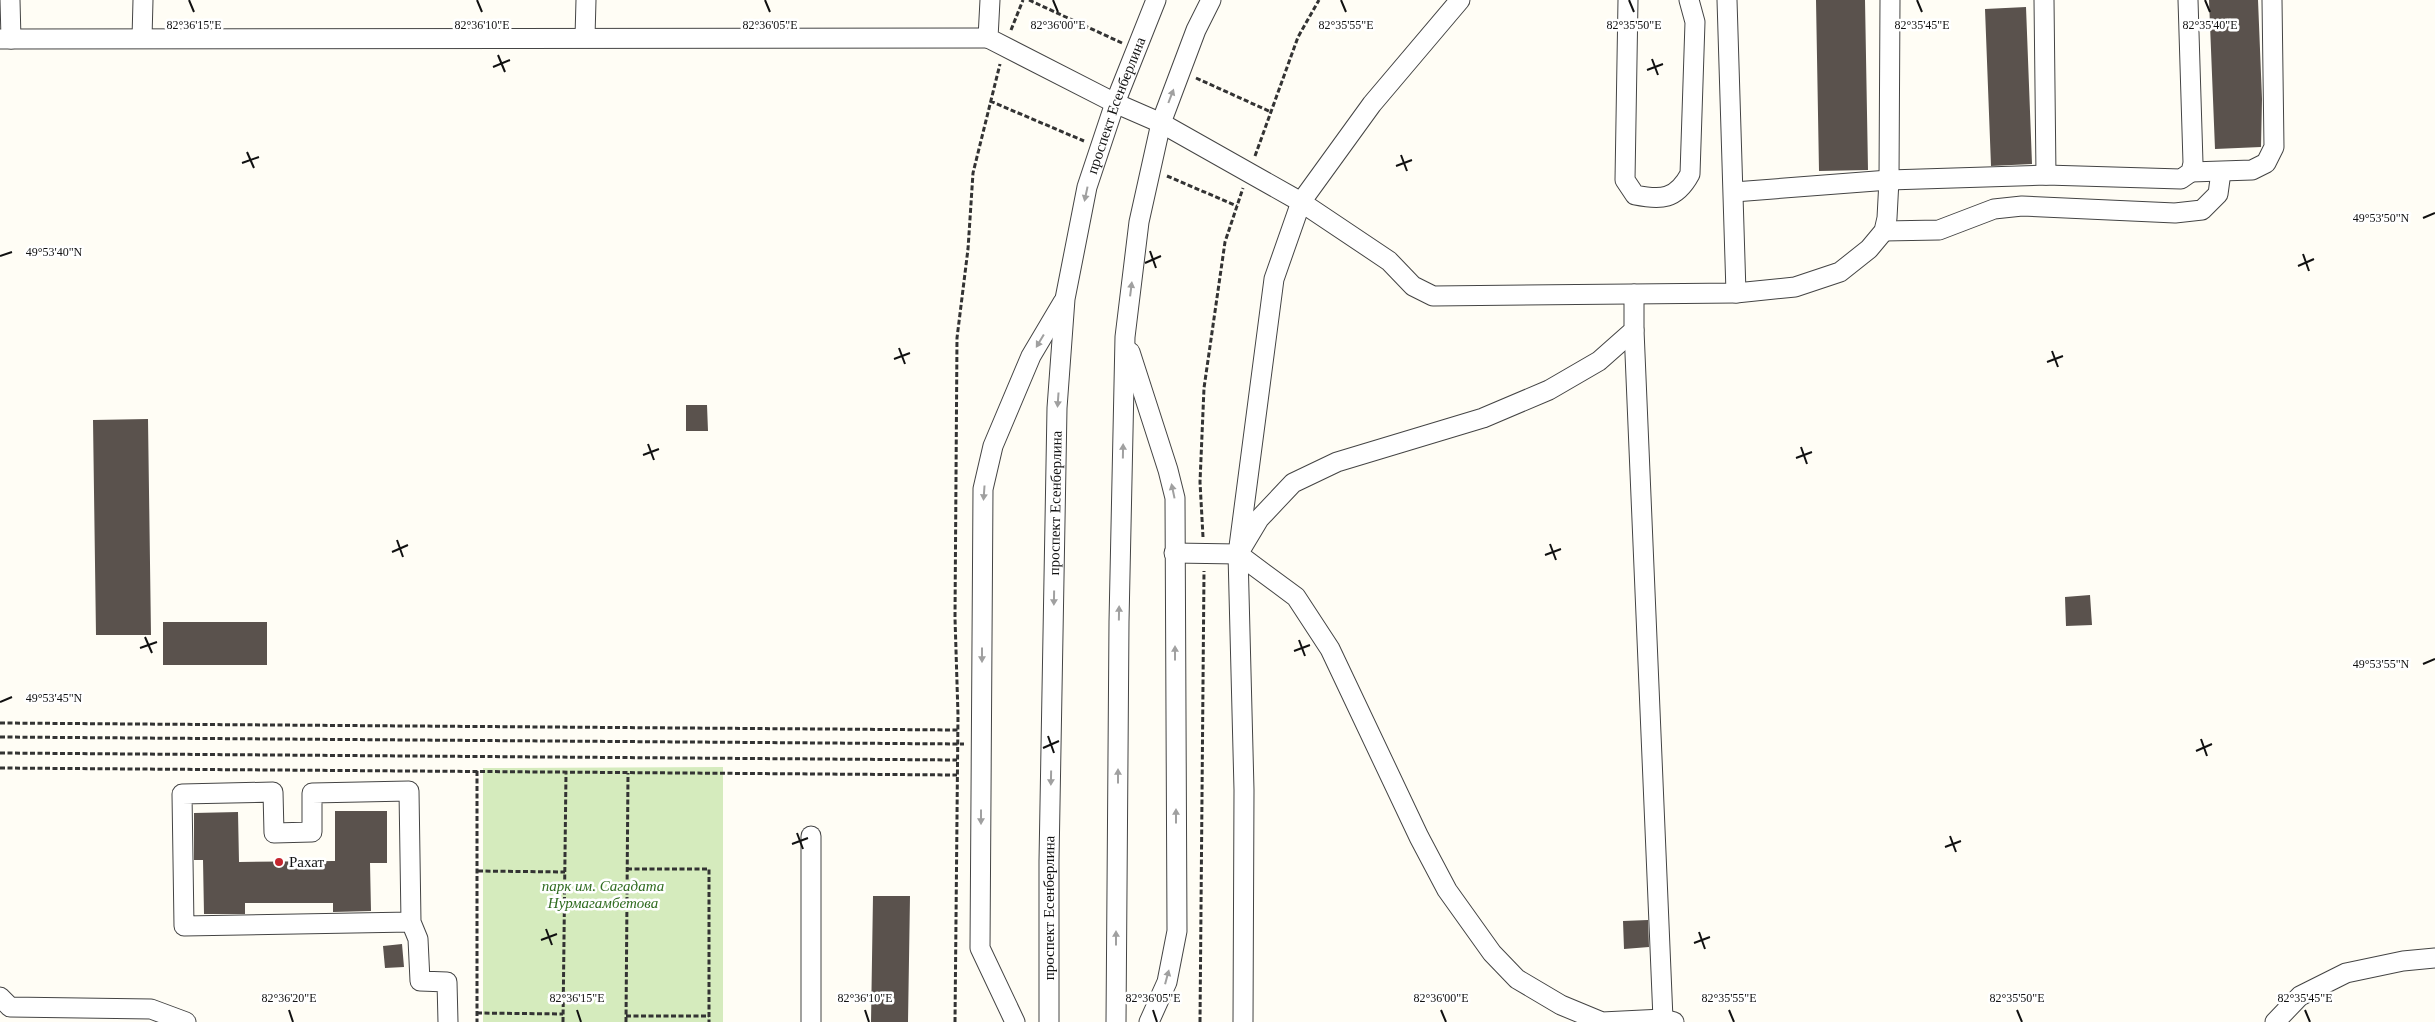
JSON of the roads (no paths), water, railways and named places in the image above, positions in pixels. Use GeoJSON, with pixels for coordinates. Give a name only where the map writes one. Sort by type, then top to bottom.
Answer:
{"type":"FeatureCollection","features":[{"type":"Feature","properties":{"kind":"street"},"geometry":{"type":"LineString","coordinates":[[10,0],[5,39],[988,38],[1116,103],[1161,123],[1301,202],[1389,261],[1413,286],[1434,296],[1736,292],[1795,287],[1840,272],[1869,249],[1884,231],[1890,180],[1890,0]]}},
{"type":"Feature","properties":{"kind":"street"},"geometry":{"type":"LineString","coordinates":[[142,38],[143,0]]}},
{"type":"Feature","properties":{"kind":"street"},"geometry":{"type":"LineString","coordinates":[[585,37],[586,0]]}},
{"type":"Feature","properties":{"kind":"street"},"geometry":{"type":"LineString","coordinates":[[988,38],[990,0]]}},
{"type":"Feature","properties":{"kind":"street","name":"проспект Есенберлина"},"geometry":{"type":"LineString","coordinates":[[1049,1022],[1049,851],[1057,408],[1065,299],[1087,187],[1116,103],[1156,0]]}},
{"type":"Feature","properties":{"kind":"street"},"geometry":{"type":"LineString","coordinates":[[1116,1022],[1119,622],[1125,337],[1139,222],[1161,123],[1211,0]]}},
{"type":"Feature","properties":{"kind":"street"},"geometry":{"type":"LineString","coordinates":[[1243,1022],[1244,790],[1238,554],[1274,279],[1301,202],[1372,104],[1460,0]]}},
{"type":"Feature","properties":{"kind":"street"},"geometry":{"type":"LineString","coordinates":[[1628,0],[1625,180],[1635,195],[1658,199],[1682,189],[1690,174],[1695,22],[1690,0]]}},
{"type":"Feature","properties":{"kind":"street"},"geometry":{"type":"LineString","coordinates":[[1727,0],[1736,292]]}},
{"type":"Feature","properties":{"kind":"street"},"geometry":{"type":"LineString","coordinates":[[2044,0],[2046,175]]}},
{"type":"Feature","properties":{"kind":"street"},"geometry":{"type":"LineString","coordinates":[[2188,0],[2193,163],[2191,172]]}},
{"type":"Feature","properties":{"kind":"street"},"geometry":{"type":"LineString","coordinates":[[1734,192],[1890,180],[2046,175],[2181,179],[2191,172],[2252,170],[2266,164],[2274,147],[2272,0]]}},
{"type":"Feature","properties":{"kind":"street"},"geometry":{"type":"LineString","coordinates":[[1695,22],[1728,20]]}},
{"type":"Feature","properties":{"kind":"street"},"geometry":{"type":"LineString","coordinates":[[1884,231],[1939,230],[1994,209],[2022,206],[2174,213],[2202,210],[2218,194],[2221,172]]}},
{"type":"Feature","properties":{"kind":"street"},"geometry":{"type":"LineString","coordinates":[[1174,553],[1238,554],[1296,597],[1330,648],[1419,836],[1447,890],[1492,953],[1517,980],[1561,1005],[1602,1022],[1668,1021],[1634,330],[1634,294]]}},
{"type":"Feature","properties":{"kind":"street"},"geometry":{"type":"LineString","coordinates":[[1015,1022],[980,948],[984,489],[993,446],[1027,365],[1065,299]]}},
{"type":"Feature","properties":{"kind":"street"},"geometry":{"type":"LineString","coordinates":[[1238,554],[1259,519],[1292,483],[1337,462],[1483,418],[1549,390],[1599,361],[1634,330]]}},
{"type":"Feature","properties":{"kind":"street"},"geometry":{"type":"LineString","coordinates":[[1125,337],[1168,470],[1175,498],[1177,931],[1166,982],[1149,1022]]}},
{"type":"Feature","properties":{"kind":"street"},"geometry":{"type":"LineString","coordinates":[[411,922],[184,926],[182,794],[273,792],[274,833],[312,832],[312,793],[409,791],[411,922],[418,939],[420,981],[447,982],[448,1022]]}},
{"type":"Feature","properties":{"kind":"street"},"geometry":{"type":"LineString","coordinates":[[811,836],[811,1022]]}},
{"type":"Feature","properties":{"kind":"street"},"geometry":{"type":"LineString","coordinates":[[2276,1022],[2300,996],[2346,973],[2403,961],[2435,958]]}},
{"type":"Feature","properties":{"kind":"street"},"geometry":{"type":"LineString","coordinates":[[3,1004],[152,1009],[186,1022]]}},
{"type":"Feature","properties":{"kind":"place","name":"Рахат"},"geometry":{"type":"Point","coordinates":[279,862]}},
{"type":"Feature","properties":{"kind":"park label","name":"парк им. Сагадата Нурмагамбетова"},"geometry":{"type":"Point","coordinates":[603,894]}}]}
